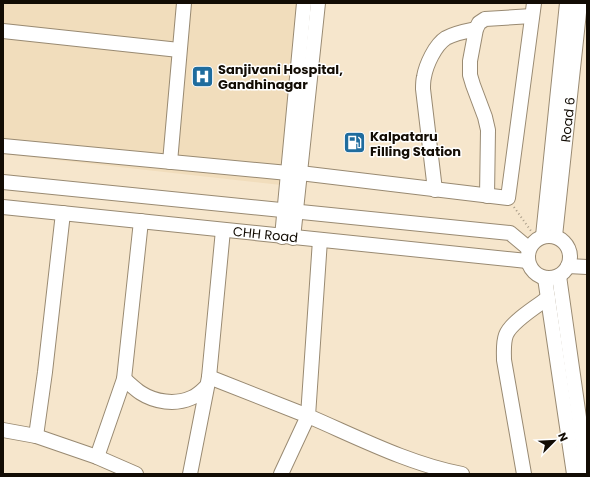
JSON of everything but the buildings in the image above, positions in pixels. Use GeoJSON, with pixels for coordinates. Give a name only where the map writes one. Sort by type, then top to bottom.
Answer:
{"type":"FeatureCollection","features":[{"type":"Feature","properties":{"kind":"street"},"geometry":{"type":"LineString","coordinates":[[170,162],[184,3]]}},
{"type":"Feature","properties":{"kind":"street"},"geometry":{"type":"LineString","coordinates":[[299,122],[304,3]]}},
{"type":"Feature","properties":{"kind":"street"},"geometry":{"type":"LineString","coordinates":[[287,237],[299,122],[318,3]]}},
{"type":"Feature","properties":{"kind":"street","name":"Road 6"},"geometry":{"type":"LineString","coordinates":[[538,244],[567,3]]}},
{"type":"Feature","properties":{"kind":"street","name":"Road 6"},"geometry":{"type":"LineString","coordinates":[[538,244],[580,3]]}},
{"type":"Feature","properties":{"kind":"street"},"geometry":{"type":"LineString","coordinates":[[3,146],[294,173],[435,190],[487,196],[508,198],[533,10],[485,19],[479,23],[476,29],[470,61],[470,75],[482,106],[488,130],[487,196]]}},
{"type":"Feature","properties":{"kind":"street"},"geometry":{"type":"LineString","coordinates":[[435,190],[423,89],[427,66],[437,47],[444,39],[457,33],[476,29]]}},
{"type":"Feature","properties":{"kind":"street"},"geometry":{"type":"LineString","coordinates":[[3,31],[180,50]]}},
{"type":"Feature","properties":{"kind":"street"},"geometry":{"type":"LineString","coordinates":[[3,182],[510,233],[538,244],[562,240],[567,245],[570,252],[570,259],[557,273],[548,298],[574,474]]}},
{"type":"Feature","properties":{"kind":"street","name":"CHH Road"},"geometry":{"type":"LineString","coordinates":[[3,207],[320,240],[538,244]]}},
{"type":"Feature","properties":{"kind":"street"},"geometry":{"type":"LineString","coordinates":[[36,436],[46,365],[63,213]]}},
{"type":"Feature","properties":{"kind":"street"},"geometry":{"type":"LineString","coordinates":[[97,457],[124,379],[141,221]]}},
{"type":"Feature","properties":{"kind":"street"},"geometry":{"type":"LineString","coordinates":[[190,474],[208,382],[223,230]]}},
{"type":"Feature","properties":{"kind":"street"},"geometry":{"type":"LineString","coordinates":[[281,474],[308,416],[320,240]]}},
{"type":"Feature","properties":{"kind":"street"},"geometry":{"type":"LineString","coordinates":[[538,244],[530,267],[539,276],[587,267]]}},
{"type":"Feature","properties":{"kind":"street"},"geometry":{"type":"LineString","coordinates":[[557,273],[587,474]]}},
{"type":"Feature","properties":{"kind":"street"},"geometry":{"type":"LineString","coordinates":[[524,474],[504,360],[504,342],[506,334],[513,324],[548,298]]}},
{"type":"Feature","properties":{"kind":"street"},"geometry":{"type":"LineString","coordinates":[[124,379],[141,393],[152,398],[168,402],[180,402],[192,398],[208,382]]}},
{"type":"Feature","properties":{"kind":"street"},"geometry":{"type":"LineString","coordinates":[[208,382],[308,416],[432,467],[462,474]]}},
{"type":"Feature","properties":{"kind":"street"},"geometry":{"type":"LineString","coordinates":[[3,430],[36,436],[97,457],[136,474]]}},
{"type":"Feature","properties":{"kind":"path"},"geometry":{"type":"LineString","coordinates":[[508,198],[538,244]]}},
{"type":"Feature","properties":{"kind":"shaded area"},"geometry":{"type":"Polygon","coordinates":[[[3,3],[300,3],[281,185],[3,154],[3,3]]]}},
{"type":"Feature","properties":{"kind":"place","name":"Sanjivani Hospital, Gandhinagar"},"geometry":{"type":"Point","coordinates":[203,76]}},
{"type":"Feature","properties":{"kind":"place","name":"Kalpataru Filling Station"},"geometry":{"type":"Point","coordinates":[354,143]}}]}
